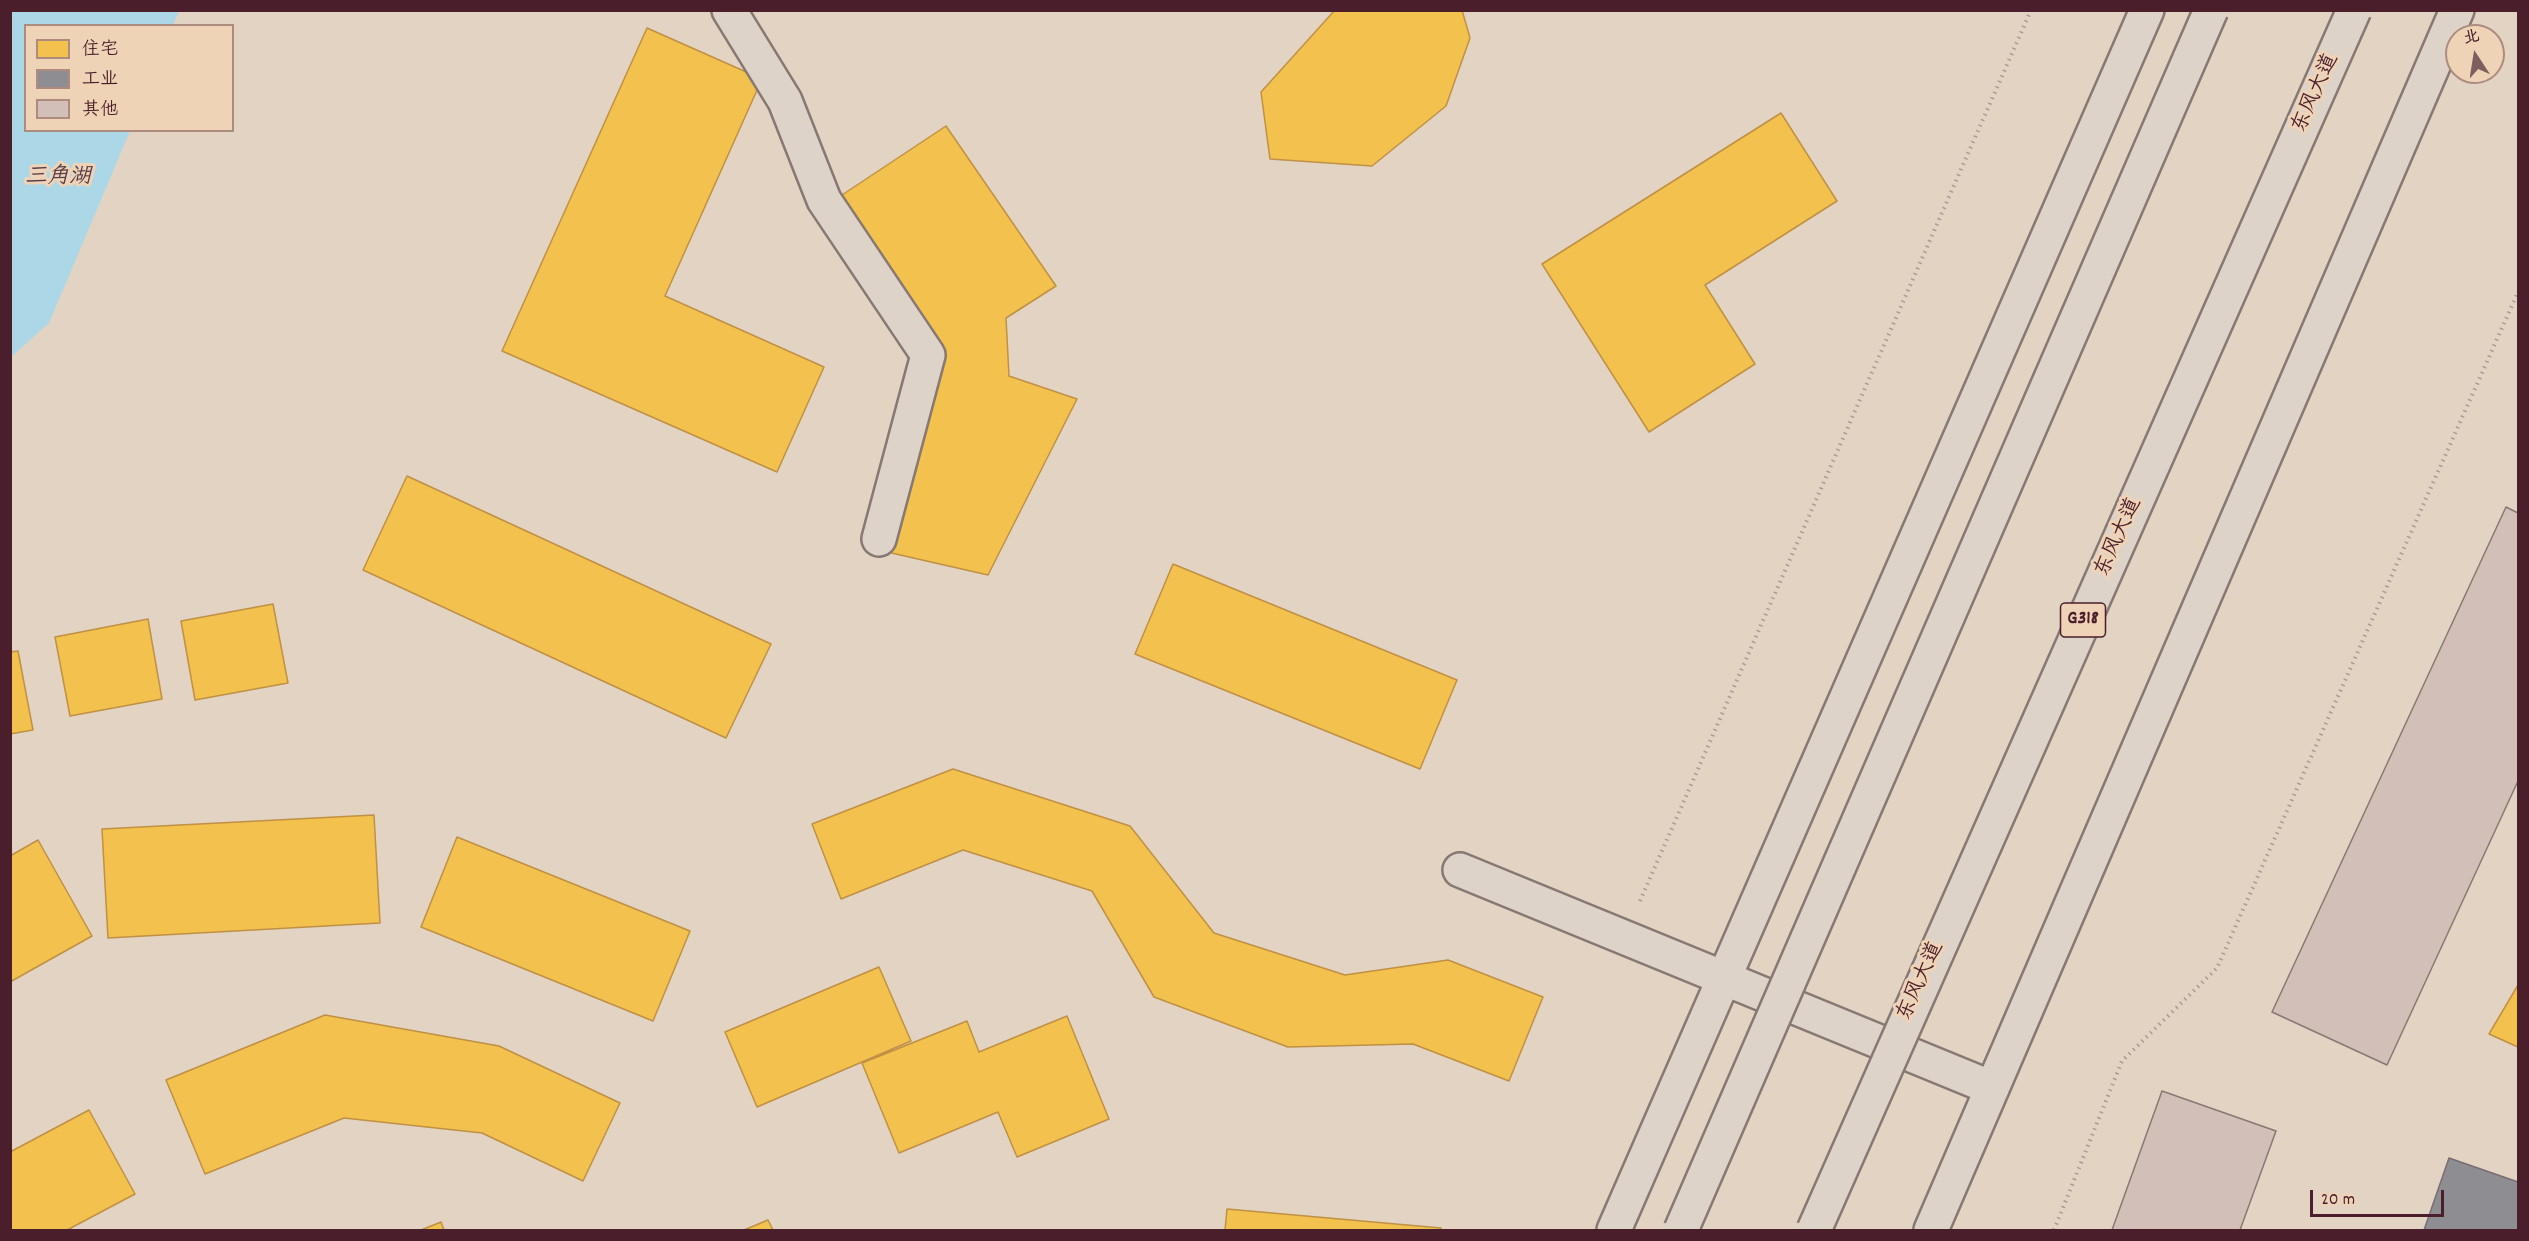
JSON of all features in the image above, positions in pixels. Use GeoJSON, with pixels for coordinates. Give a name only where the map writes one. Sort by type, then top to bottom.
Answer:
{"type":"FeatureCollection","features":[{"type":"Feature","properties":{"kind":"main road"},"geometry":{"type":"LineString","coordinates":[[729,10],[785,101],[824,200],[928,355],[879,539]]}},
{"type":"Feature","properties":{"kind":"main road"},"geometry":{"type":"LineString","coordinates":[[1614,1230],[2146,10]]}},
{"type":"Feature","properties":{"kind":"main road"},"geometry":{"type":"LineString","coordinates":[[1681,1230],[2211,10]]}},
{"type":"Feature","properties":{"kind":"main road","name":"东风大道"},"geometry":{"type":"LineString","coordinates":[[1814,1230],[2354,10]]}},
{"type":"Feature","properties":{"kind":"main road"},"geometry":{"type":"LineString","coordinates":[[1931,1230],[2457,10]]}},
{"type":"Feature","properties":{"kind":"main road"},"geometry":{"type":"LineString","coordinates":[[1460,870],[1992,1088]]}},
{"type":"Feature","properties":{"kind":"path"},"geometry":{"type":"LineString","coordinates":[[1624,938],[2031,10]]}},
{"type":"Feature","properties":{"kind":"path"},"geometry":{"type":"LineString","coordinates":[[2054,1230],[2121,1061],[2217,968],[2518,292]]}},
{"type":"Feature","properties":{"kind":"water","name":"三角湖"},"geometry":{"type":"Polygon","coordinates":[[[11,10],[179,11],[173,24],[24,24],[24,132],[130,132],[49,323],[11,357],[11,10]]]}},
{"type":"Feature","properties":{"kind":"building: 住宅"},"geometry":{"type":"Polygon","coordinates":[[[1335,10],[1462,10],[1470,38],[1446,106],[1372,166],[1270,159],[1261,92],[1335,10]]]}},
{"type":"Feature","properties":{"kind":"building: 住宅"},"geometry":{"type":"Polygon","coordinates":[[[647,28],[762,79],[665,296],[824,367],[777,472],[502,351],[647,28]]]}},
{"type":"Feature","properties":{"kind":"building: 住宅"},"geometry":{"type":"Polygon","coordinates":[[[1781,113],[1837,201],[1705,285],[1755,364],[1649,432],[1542,264],[1781,113]]]}},
{"type":"Feature","properties":{"kind":"building: 住宅"},"geometry":{"type":"Polygon","coordinates":[[[946,126],[1056,286],[1006,318],[1009,376],[1077,399],[988,575],[887,552],[945,352],[842,195],[946,126]]]}},
{"type":"Feature","properties":{"kind":"building: 住宅"},"geometry":{"type":"Polygon","coordinates":[[[407,476],[771,644],[726,738],[363,570],[407,476]]]}},
{"type":"Feature","properties":{"kind":"building: 住宅"},"geometry":{"type":"Polygon","coordinates":[[[1173,564],[1457,680],[1420,769],[1135,654],[1173,564]]]}},
{"type":"Feature","properties":{"kind":"building: 住宅"},"geometry":{"type":"Polygon","coordinates":[[[273,604],[288,683],[195,700],[181,621],[273,604]]]}},
{"type":"Feature","properties":{"kind":"building: 住宅"},"geometry":{"type":"Polygon","coordinates":[[[148,619],[162,699],[70,716],[55,637],[148,619]]]}},
{"type":"Feature","properties":{"kind":"building: 住宅"},"geometry":{"type":"Polygon","coordinates":[[[18,651],[33,730],[10,734],[10,652],[18,651]]]}},
{"type":"Feature","properties":{"kind":"building: 住宅"},"geometry":{"type":"Polygon","coordinates":[[[953,769],[1130,826],[1214,933],[1345,975],[1448,960],[1543,997],[1509,1081],[1413,1044],[1288,1047],[1154,997],[1092,891],[963,850],[841,899],[812,824],[953,769]]]}},
{"type":"Feature","properties":{"kind":"building: 住宅"},"geometry":{"type":"Polygon","coordinates":[[[374,815],[380,923],[108,938],[102,829],[374,815]]]}},
{"type":"Feature","properties":{"kind":"building: 住宅"},"geometry":{"type":"Polygon","coordinates":[[[457,837],[690,931],[653,1021],[421,927],[457,837]]]}},
{"type":"Feature","properties":{"kind":"building: 住宅"},"geometry":{"type":"Polygon","coordinates":[[[38,840],[92,936],[10,982],[10,856],[38,840]]]}},
{"type":"Feature","properties":{"kind":"building: 住宅"},"geometry":{"type":"Polygon","coordinates":[[[879,967],[911,1041],[757,1107],[725,1032],[879,967]]]}},
{"type":"Feature","properties":{"kind":"building: 住宅"},"geometry":{"type":"Polygon","coordinates":[[[2518,985],[2518,1047],[2489,1034],[2518,985]]]}},
{"type":"Feature","properties":{"kind":"building: 住宅"},"geometry":{"type":"Polygon","coordinates":[[[325,1015],[499,1046],[620,1103],[583,1181],[482,1133],[344,1118],[205,1174],[166,1080],[325,1015]]]}},
{"type":"Feature","properties":{"kind":"building: 住宅"},"geometry":{"type":"Polygon","coordinates":[[[1067,1016],[1109,1119],[1017,1157],[998,1112],[899,1153],[862,1063],[967,1021],[979,1052],[1067,1016]]]}},
{"type":"Feature","properties":{"kind":"building: 住宅"},"geometry":{"type":"Polygon","coordinates":[[[89,1110],[135,1194],[67,1230],[10,1230],[10,1152],[89,1110]]]}},
{"type":"Feature","properties":{"kind":"building: 住宅"},"geometry":{"type":"Polygon","coordinates":[[[1227,1209],[1441,1228],[1441,1230],[1225,1230],[1227,1209]]]}},
{"type":"Feature","properties":{"kind":"building: 住宅"},"geometry":{"type":"Polygon","coordinates":[[[768,1220],[773,1230],[744,1230],[768,1220]]]}},
{"type":"Feature","properties":{"kind":"building: 住宅"},"geometry":{"type":"Polygon","coordinates":[[[441,1222],[444,1230],[421,1230],[441,1222]]]}},
{"type":"Feature","properties":{"kind":"building: 工业"},"geometry":{"type":"Polygon","coordinates":[[[2449,1158],[2518,1182],[2518,1230],[2424,1230],[2449,1158]]]}},
{"type":"Feature","properties":{"kind":"building: 其他"},"geometry":{"type":"Polygon","coordinates":[[[2506,507],[2518,513],[2518,781],[2387,1065],[2272,1012],[2506,507]]]}},
{"type":"Feature","properties":{"kind":"building: 其他"},"geometry":{"type":"Polygon","coordinates":[[[2162,1091],[2276,1131],[2240,1230],[2112,1230],[2162,1091]]]}}]}
